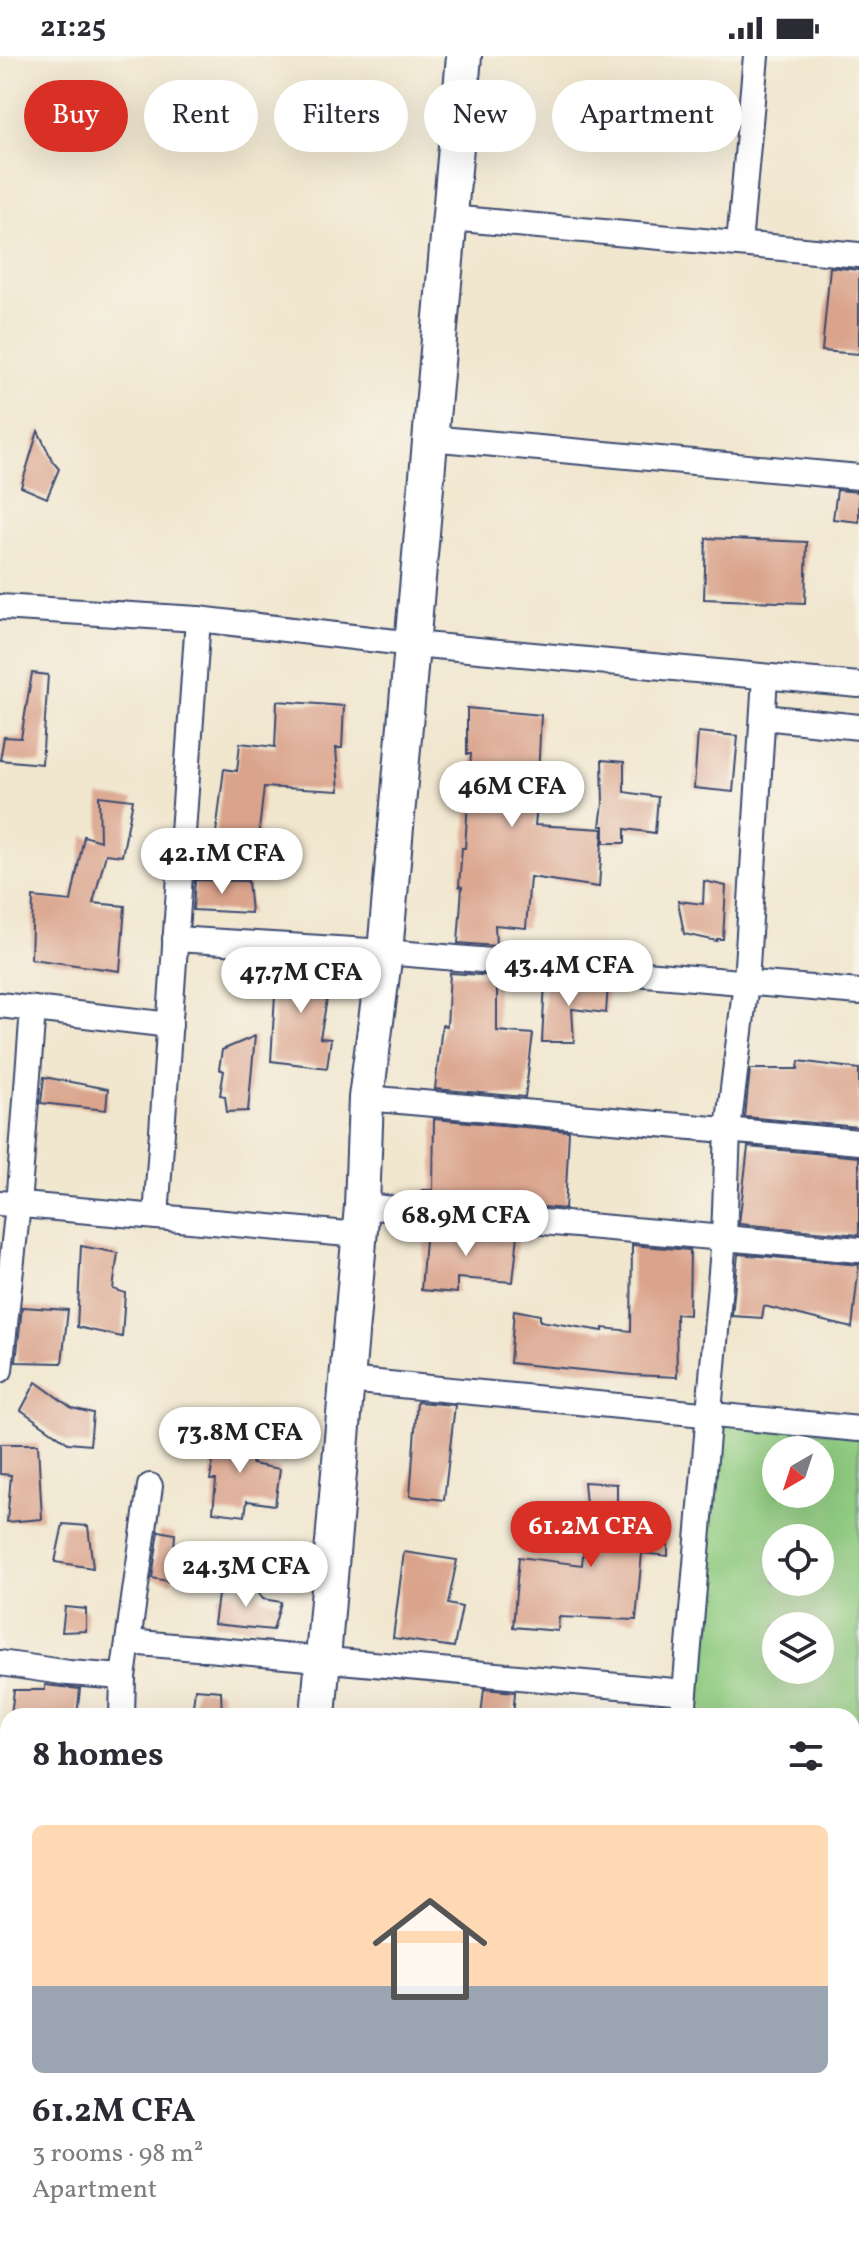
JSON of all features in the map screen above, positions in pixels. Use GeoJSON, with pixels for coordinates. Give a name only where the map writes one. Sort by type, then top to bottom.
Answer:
{"type":"FeatureCollection","features":[{"type":"Feature","properties":{"kind":"main road"},"geometry":{"type":"LineString","coordinates":[[319,1708],[360,1220],[366,1098],[385,952],[464,56]]}},
{"type":"Feature","properties":{"kind":"street"},"geometry":{"type":"LineString","coordinates":[[739,244],[756,56]]}},
{"type":"Feature","properties":{"kind":"street"},"geometry":{"type":"LineString","coordinates":[[450,218],[859,255]]}},
{"type":"Feature","properties":{"kind":"street"},"geometry":{"type":"LineString","coordinates":[[429,438],[859,477]]}},
{"type":"Feature","properties":{"kind":"street"},"geometry":{"type":"LineString","coordinates":[[0,607],[198,619],[413,644],[859,685]]}},
{"type":"Feature","properties":{"kind":"street"},"geometry":{"type":"LineString","coordinates":[[156,1217],[198,619]]}},
{"type":"Feature","properties":{"kind":"street"},"geometry":{"type":"LineString","coordinates":[[129,1642],[323,1660],[684,1704],[724,1237],[728,1130],[746,982],[765,677]]}},
{"type":"Feature","properties":{"kind":"street"},"geometry":{"type":"LineString","coordinates":[[763,717],[859,727]]}},
{"type":"Feature","properties":{"kind":"street"},"geometry":{"type":"LineString","coordinates":[[175,939],[385,952],[859,992]]}},
{"type":"Feature","properties":{"kind":"street"},"geometry":{"type":"LineString","coordinates":[[0,1005],[170,1025]]}},
{"type":"Feature","properties":{"kind":"street"},"geometry":{"type":"LineString","coordinates":[[0,1370],[9,1204],[33,1009]]}},
{"type":"Feature","properties":{"kind":"street"},"geometry":{"type":"LineString","coordinates":[[366,1098],[859,1142]]}},
{"type":"Feature","properties":{"kind":"street"},"geometry":{"type":"LineString","coordinates":[[9,1204],[156,1217],[360,1220],[724,1237],[859,1250]]}},
{"type":"Feature","properties":{"kind":"street"},"geometry":{"type":"LineString","coordinates":[[347,1380],[859,1429]]}},
{"type":"Feature","properties":{"kind":"street"},"geometry":{"type":"LineString","coordinates":[[122,1708],[123,1677],[150,1486]]}},
{"type":"Feature","properties":{"kind":"street"},"geometry":{"type":"LineString","coordinates":[[0,1663],[123,1677]]}},
{"type":"Feature","properties":{"kind":"green space"},"geometry":{"type":"Polygon","coordinates":[[[718,1422],[859,1435],[859,1708],[694,1708],[718,1422]]]}},
{"type":"Feature","properties":{"kind":"building"},"geometry":{"type":"Polygon","coordinates":[[[830,267],[859,270],[859,354],[822,351],[830,267]]]}},
{"type":"Feature","properties":{"kind":"building"},"geometry":{"type":"Polygon","coordinates":[[[38,431],[59,469],[47,498],[21,487],[38,431]]]}},
{"type":"Feature","properties":{"kind":"building"},"geometry":{"type":"Polygon","coordinates":[[[837,490],[859,492],[859,522],[833,519],[837,490]]]}},
{"type":"Feature","properties":{"kind":"building"},"geometry":{"type":"Polygon","coordinates":[[[706,538],[807,542],[805,603],[704,599],[706,538]]]}},
{"type":"Feature","properties":{"kind":"building"},"geometry":{"type":"Polygon","coordinates":[[[32,673],[48,675],[42,764],[0,760],[4,737],[21,738],[32,673]]]}},
{"type":"Feature","properties":{"kind":"building"},"geometry":{"type":"Polygon","coordinates":[[[277,701],[344,706],[342,748],[336,748],[339,791],[264,787],[258,839],[216,833],[224,769],[237,771],[240,743],[275,747],[277,701]]]}},
{"type":"Feature","properties":{"kind":"building"},"geometry":{"type":"Polygon","coordinates":[[[467,708],[541,715],[535,825],[603,829],[599,887],[530,877],[526,928],[495,925],[496,946],[458,943],[462,887],[459,886],[462,848],[465,848],[471,754],[467,754],[467,708]]]}},
{"type":"Feature","properties":{"kind":"building"},"geometry":{"type":"Polygon","coordinates":[[[698,732],[738,736],[733,792],[694,788],[698,732]]]}},
{"type":"Feature","properties":{"kind":"building"},"geometry":{"type":"Polygon","coordinates":[[[602,760],[624,762],[624,792],[658,797],[655,833],[625,829],[625,843],[604,843],[604,826],[600,826],[602,760]]]}},
{"type":"Feature","properties":{"kind":"building"},"geometry":{"type":"Polygon","coordinates":[[[99,796],[133,800],[122,856],[106,854],[93,903],[125,906],[120,971],[31,959],[33,897],[71,901],[84,836],[100,841],[99,796]]]}},
{"type":"Feature","properties":{"kind":"building"},"geometry":{"type":"Polygon","coordinates":[[[195,880],[248,881],[251,913],[193,910],[195,880]]]}},
{"type":"Feature","properties":{"kind":"building"},"geometry":{"type":"Polygon","coordinates":[[[704,881],[726,886],[723,939],[717,941],[684,934],[678,901],[703,904],[704,881]]]}},
{"type":"Feature","properties":{"kind":"building"},"geometry":{"type":"Polygon","coordinates":[[[277,962],[333,966],[320,1038],[331,1039],[327,1068],[271,1061],[277,962]]]}},
{"type":"Feature","properties":{"kind":"building"},"geometry":{"type":"Polygon","coordinates":[[[450,973],[497,976],[497,1031],[533,1034],[525,1097],[435,1089],[442,1025],[447,1026],[450,973]]]}},
{"type":"Feature","properties":{"kind":"building"},"geometry":{"type":"Polygon","coordinates":[[[545,981],[608,986],[606,1013],[572,1009],[574,1042],[542,1042],[545,981]]]}},
{"type":"Feature","properties":{"kind":"building"},"geometry":{"type":"Polygon","coordinates":[[[255,1036],[248,1111],[227,1112],[225,1096],[220,1095],[224,1071],[219,1069],[222,1050],[255,1036]]]}},
{"type":"Feature","properties":{"kind":"building"},"geometry":{"type":"Polygon","coordinates":[[[799,1061],[859,1069],[859,1127],[745,1117],[750,1069],[798,1069],[799,1061]]]}},
{"type":"Feature","properties":{"kind":"building"},"geometry":{"type":"Polygon","coordinates":[[[44,1077],[108,1089],[106,1110],[41,1103],[44,1077]]]}},
{"type":"Feature","properties":{"kind":"building"},"geometry":{"type":"Polygon","coordinates":[[[434,1119],[569,1131],[565,1209],[423,1196],[422,1190],[433,1190],[434,1119]]]}},
{"type":"Feature","properties":{"kind":"building"},"geometry":{"type":"Polygon","coordinates":[[[748,1147],[859,1157],[859,1235],[739,1224],[748,1147]]]}},
{"type":"Feature","properties":{"kind":"building"},"geometry":{"type":"Polygon","coordinates":[[[426,1227],[518,1235],[513,1282],[457,1278],[457,1293],[421,1290],[426,1227]]]}},
{"type":"Feature","properties":{"kind":"building"},"geometry":{"type":"Polygon","coordinates":[[[632,1245],[690,1250],[689,1315],[676,1314],[677,1377],[510,1363],[514,1310],[540,1315],[540,1321],[603,1331],[603,1328],[631,1331],[632,1245]]]}},
{"type":"Feature","properties":{"kind":"building"},"geometry":{"type":"Polygon","coordinates":[[[81,1246],[118,1253],[113,1289],[125,1293],[122,1337],[77,1327],[81,1246]]]}},
{"type":"Feature","properties":{"kind":"building"},"geometry":{"type":"Polygon","coordinates":[[[738,1254],[859,1265],[852,1328],[764,1306],[762,1318],[732,1316],[738,1254]]]}},
{"type":"Feature","properties":{"kind":"building"},"geometry":{"type":"Polygon","coordinates":[[[22,1307],[68,1310],[62,1363],[16,1362],[22,1307]]]}},
{"type":"Feature","properties":{"kind":"building"},"geometry":{"type":"Polygon","coordinates":[[[36,1382],[72,1408],[93,1413],[90,1445],[68,1443],[21,1410],[36,1382]]]}},
{"type":"Feature","properties":{"kind":"building"},"geometry":{"type":"Polygon","coordinates":[[[417,1402],[455,1405],[444,1500],[410,1496],[417,1402]]]}},
{"type":"Feature","properties":{"kind":"building"},"geometry":{"type":"Polygon","coordinates":[[[218,1429],[256,1437],[252,1464],[280,1469],[275,1505],[247,1501],[245,1516],[213,1512],[216,1480],[210,1480],[218,1429]]]}},
{"type":"Feature","properties":{"kind":"building"},"geometry":{"type":"Polygon","coordinates":[[[0,1444],[38,1444],[42,1519],[7,1522],[11,1475],[0,1474],[0,1444]]]}},
{"type":"Feature","properties":{"kind":"building"},"geometry":{"type":"Polygon","coordinates":[[[584,1482],[617,1484],[617,1516],[668,1522],[668,1556],[642,1553],[636,1620],[559,1617],[558,1631],[513,1627],[519,1557],[582,1565],[587,1515],[584,1482]]]}},
{"type":"Feature","properties":{"kind":"building"},"geometry":{"type":"Polygon","coordinates":[[[63,1524],[88,1526],[93,1568],[55,1562],[63,1524]]]}},
{"type":"Feature","properties":{"kind":"building"},"geometry":{"type":"Polygon","coordinates":[[[159,1531],[175,1534],[172,1582],[152,1578],[159,1531]]]}},
{"type":"Feature","properties":{"kind":"building"},"geometry":{"type":"Polygon","coordinates":[[[404,1552],[457,1560],[448,1604],[462,1607],[454,1647],[393,1638],[404,1552]]]}},
{"type":"Feature","properties":{"kind":"building"},"geometry":{"type":"Polygon","coordinates":[[[252,1584],[263,1599],[281,1602],[273,1630],[214,1624],[218,1595],[252,1584]]]}},
{"type":"Feature","properties":{"kind":"building"},"geometry":{"type":"Polygon","coordinates":[[[65,1607],[86,1609],[86,1631],[62,1632],[65,1607]]]}},
{"type":"Feature","properties":{"kind":"building"},"geometry":{"type":"Polygon","coordinates":[[[45,1685],[80,1689],[78,1708],[12,1708],[14,1690],[45,1690],[45,1685]]]}},
{"type":"Feature","properties":{"kind":"building"},"geometry":{"type":"Polygon","coordinates":[[[195,1689],[221,1691],[222,1708],[193,1708],[195,1689]]]}},
{"type":"Feature","properties":{"kind":"building"},"geometry":{"type":"Polygon","coordinates":[[[484,1689],[515,1692],[514,1708],[482,1708],[484,1689]]]}}]}
